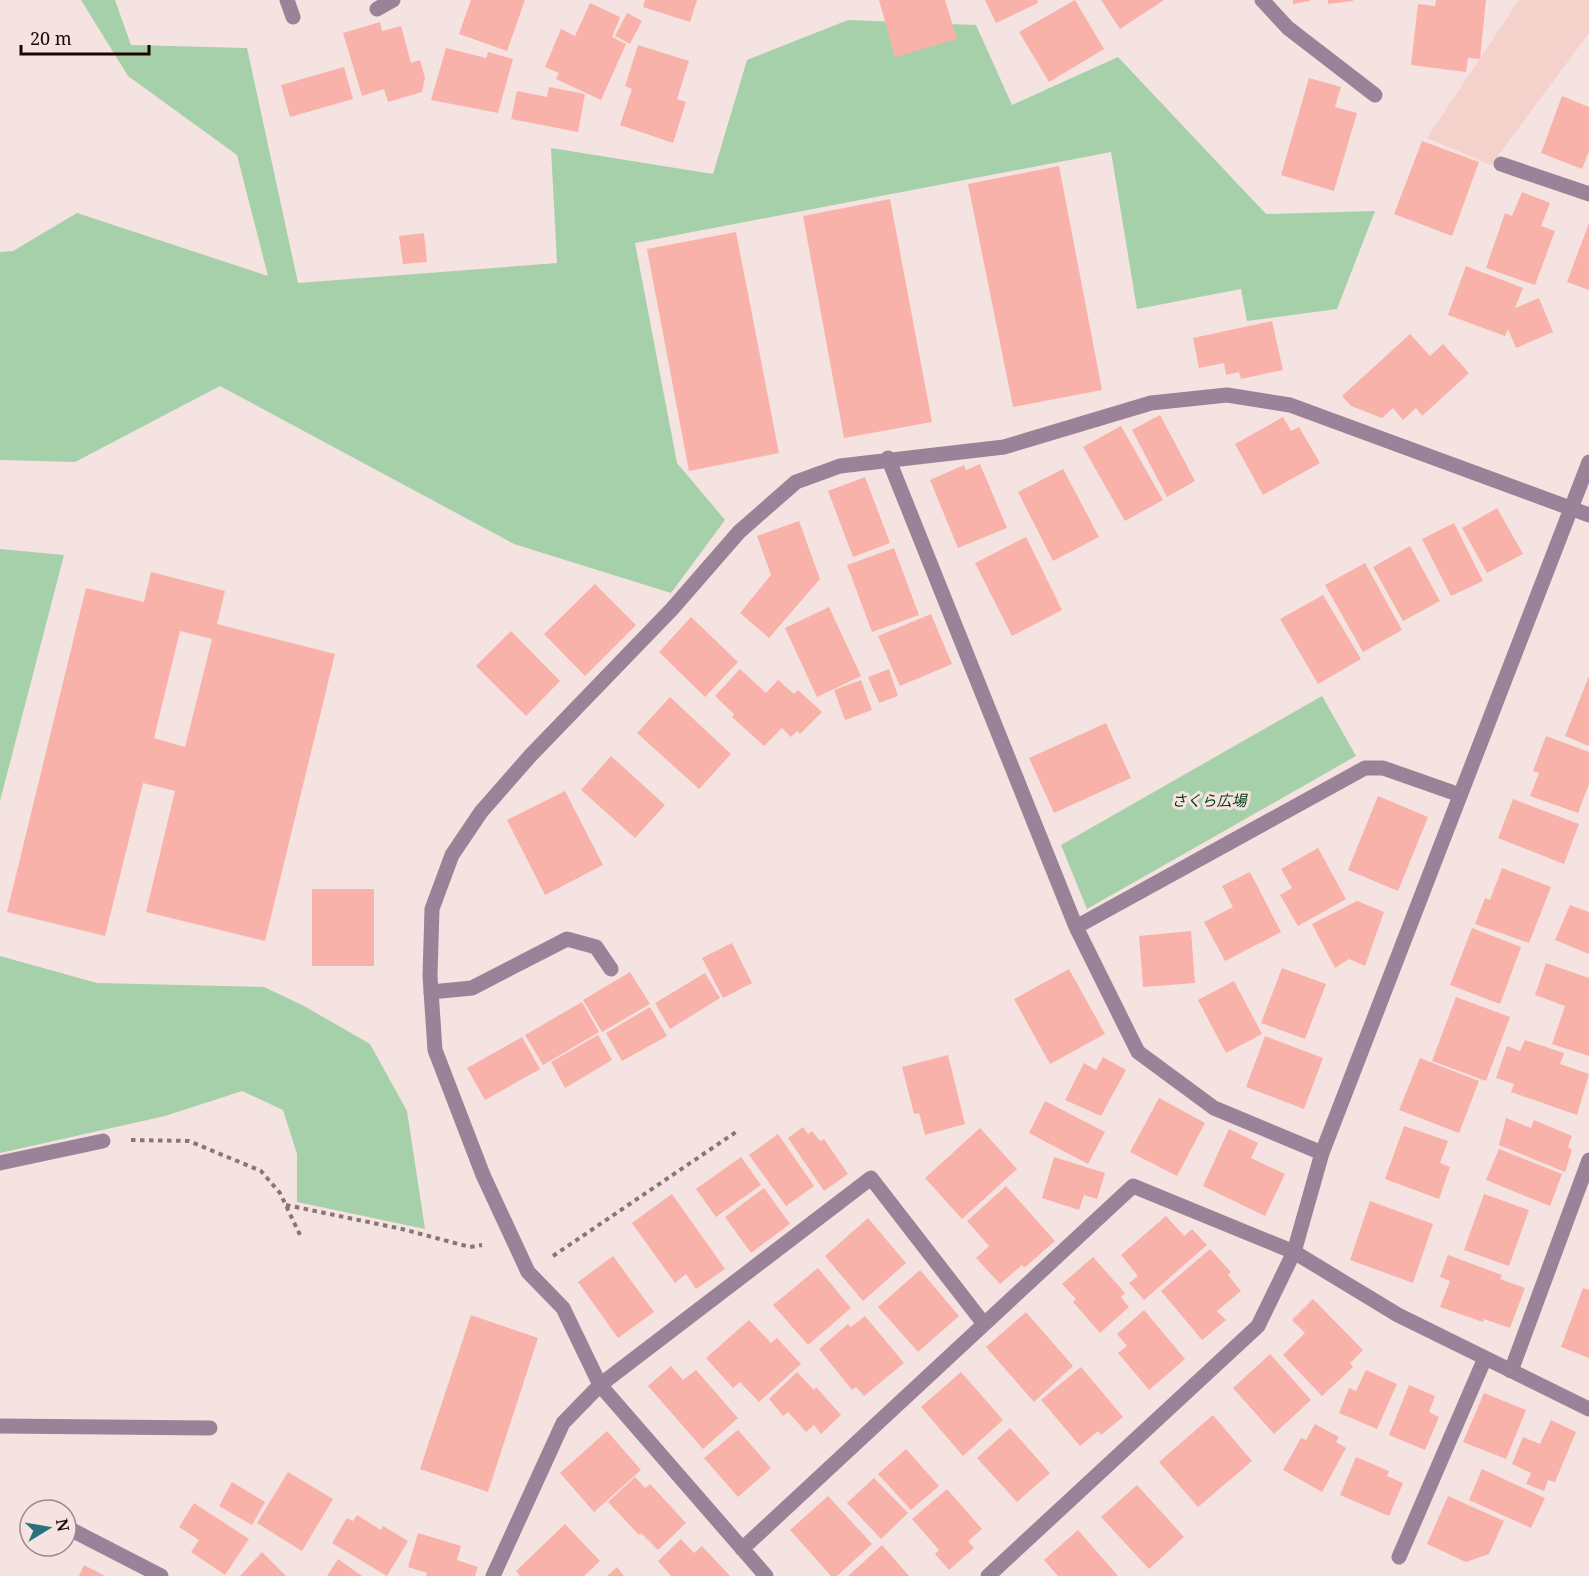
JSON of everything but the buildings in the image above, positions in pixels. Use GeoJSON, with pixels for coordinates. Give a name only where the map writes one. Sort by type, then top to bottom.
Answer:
{"type":"FeatureCollection","features":[{"type":"Feature","properties":{"kind":"street"},"geometry":{"type":"LineString","coordinates":[[287,0],[293,17]]}},
{"type":"Feature","properties":{"kind":"street"},"geometry":{"type":"LineString","coordinates":[[377,9],[393,0]]}},
{"type":"Feature","properties":{"kind":"street"},"geometry":{"type":"LineString","coordinates":[[1262,0],[1288,28],[1375,95]]}},
{"type":"Feature","properties":{"kind":"street"},"geometry":{"type":"LineString","coordinates":[[1501,164],[1589,194]]}},
{"type":"Feature","properties":{"kind":"street"},"geometry":{"type":"LineString","coordinates":[[766,1576],[600,1385],[563,1308],[528,1272],[483,1175],[435,1050],[431,992],[432,909],[452,855],[481,812],[531,755],[672,609],[738,532],[796,482],[840,466],[888,458],[1004,447],[1151,403],[1227,395],[1290,405],[1589,515]]}},
{"type":"Feature","properties":{"kind":"street"},"geometry":{"type":"LineString","coordinates":[[888,458],[1076,927],[1138,1052],[1214,1108],[1322,1153]]}},
{"type":"Feature","properties":{"kind":"street"},"geometry":{"type":"LineString","coordinates":[[988,1576],[1258,1326],[1294,1252],[1322,1153],[1589,462]]}},
{"type":"Feature","properties":{"kind":"street"},"geometry":{"type":"LineString","coordinates":[[1076,927],[1365,768],[1383,768],[1460,795]]}},
{"type":"Feature","properties":{"kind":"street"},"geometry":{"type":"LineString","coordinates":[[431,992],[472,988],[567,939],[596,947],[610,969]]}},
{"type":"Feature","properties":{"kind":"street"},"geometry":{"type":"LineString","coordinates":[[0,1163],[103,1141]]}},
{"type":"Feature","properties":{"kind":"street"},"geometry":{"type":"LineString","coordinates":[[1511,1371],[1589,1160]]}},
{"type":"Feature","properties":{"kind":"street"},"geometry":{"type":"LineString","coordinates":[[493,1576],[563,1422],[600,1385],[871,1178],[984,1324]]}},
{"type":"Feature","properties":{"kind":"street"},"geometry":{"type":"LineString","coordinates":[[742,1549],[1133,1186],[1294,1252],[1398,1316],[1589,1409]]}},
{"type":"Feature","properties":{"kind":"street"},"geometry":{"type":"LineString","coordinates":[[1399,1557],[1485,1358]]}},
{"type":"Feature","properties":{"kind":"street"},"geometry":{"type":"LineString","coordinates":[[0,1426],[210,1428]]}},
{"type":"Feature","properties":{"kind":"street"},"geometry":{"type":"LineString","coordinates":[[78,1533],[161,1576]]}},
{"type":"Feature","properties":{"kind":"path"},"geometry":{"type":"LineString","coordinates":[[528,1272],[736,1132]]}},
{"type":"Feature","properties":{"kind":"path"},"geometry":{"type":"LineString","coordinates":[[103,1141],[150,1139],[197,1144],[261,1171],[280,1193],[300,1235]]}},
{"type":"Feature","properties":{"kind":"path"},"geometry":{"type":"LineString","coordinates":[[286,1205],[402,1229],[470,1247],[513,1239]]}},
{"type":"Feature","properties":{"kind":"shaded area"},"geometry":{"type":"Polygon","coordinates":[[[1519,0],[1589,0],[1589,33],[1491,165],[1427,138],[1519,0]]]}},
{"type":"Feature","properties":{"kind":"green space"},"geometry":{"type":"Polygon","coordinates":[[[81,0],[115,0],[131,45],[247,48],[298,283],[557,263],[551,148],[713,174],[747,60],[848,20],[976,25],[1012,105],[1118,57],[1266,214],[1375,211],[1337,309],[1247,321],[1241,289],[1137,309],[1111,152],[635,243],[677,463],[725,520],[671,593],[514,544],[220,386],[75,462],[0,460],[0,252],[13,251],[77,213],[268,276],[237,155],[128,76],[81,0]]]}},
{"type":"Feature","properties":{"kind":"green space"},"geometry":{"type":"Polygon","coordinates":[[[0,549],[64,555],[0,801],[0,549]]]}},
{"type":"Feature","properties":{"kind":"green space","name":"さくら広場"},"geometry":{"type":"Polygon","coordinates":[[[1322,696],[1356,756],[1087,909],[1061,845],[1322,696]]]}},
{"type":"Feature","properties":{"kind":"green space"},"geometry":{"type":"Polygon","coordinates":[[[0,956],[97,983],[264,987],[304,1006],[370,1044],[407,1111],[425,1229],[297,1202],[297,1154],[283,1110],[242,1091],[165,1116],[0,1153],[0,956]]]}}]}
